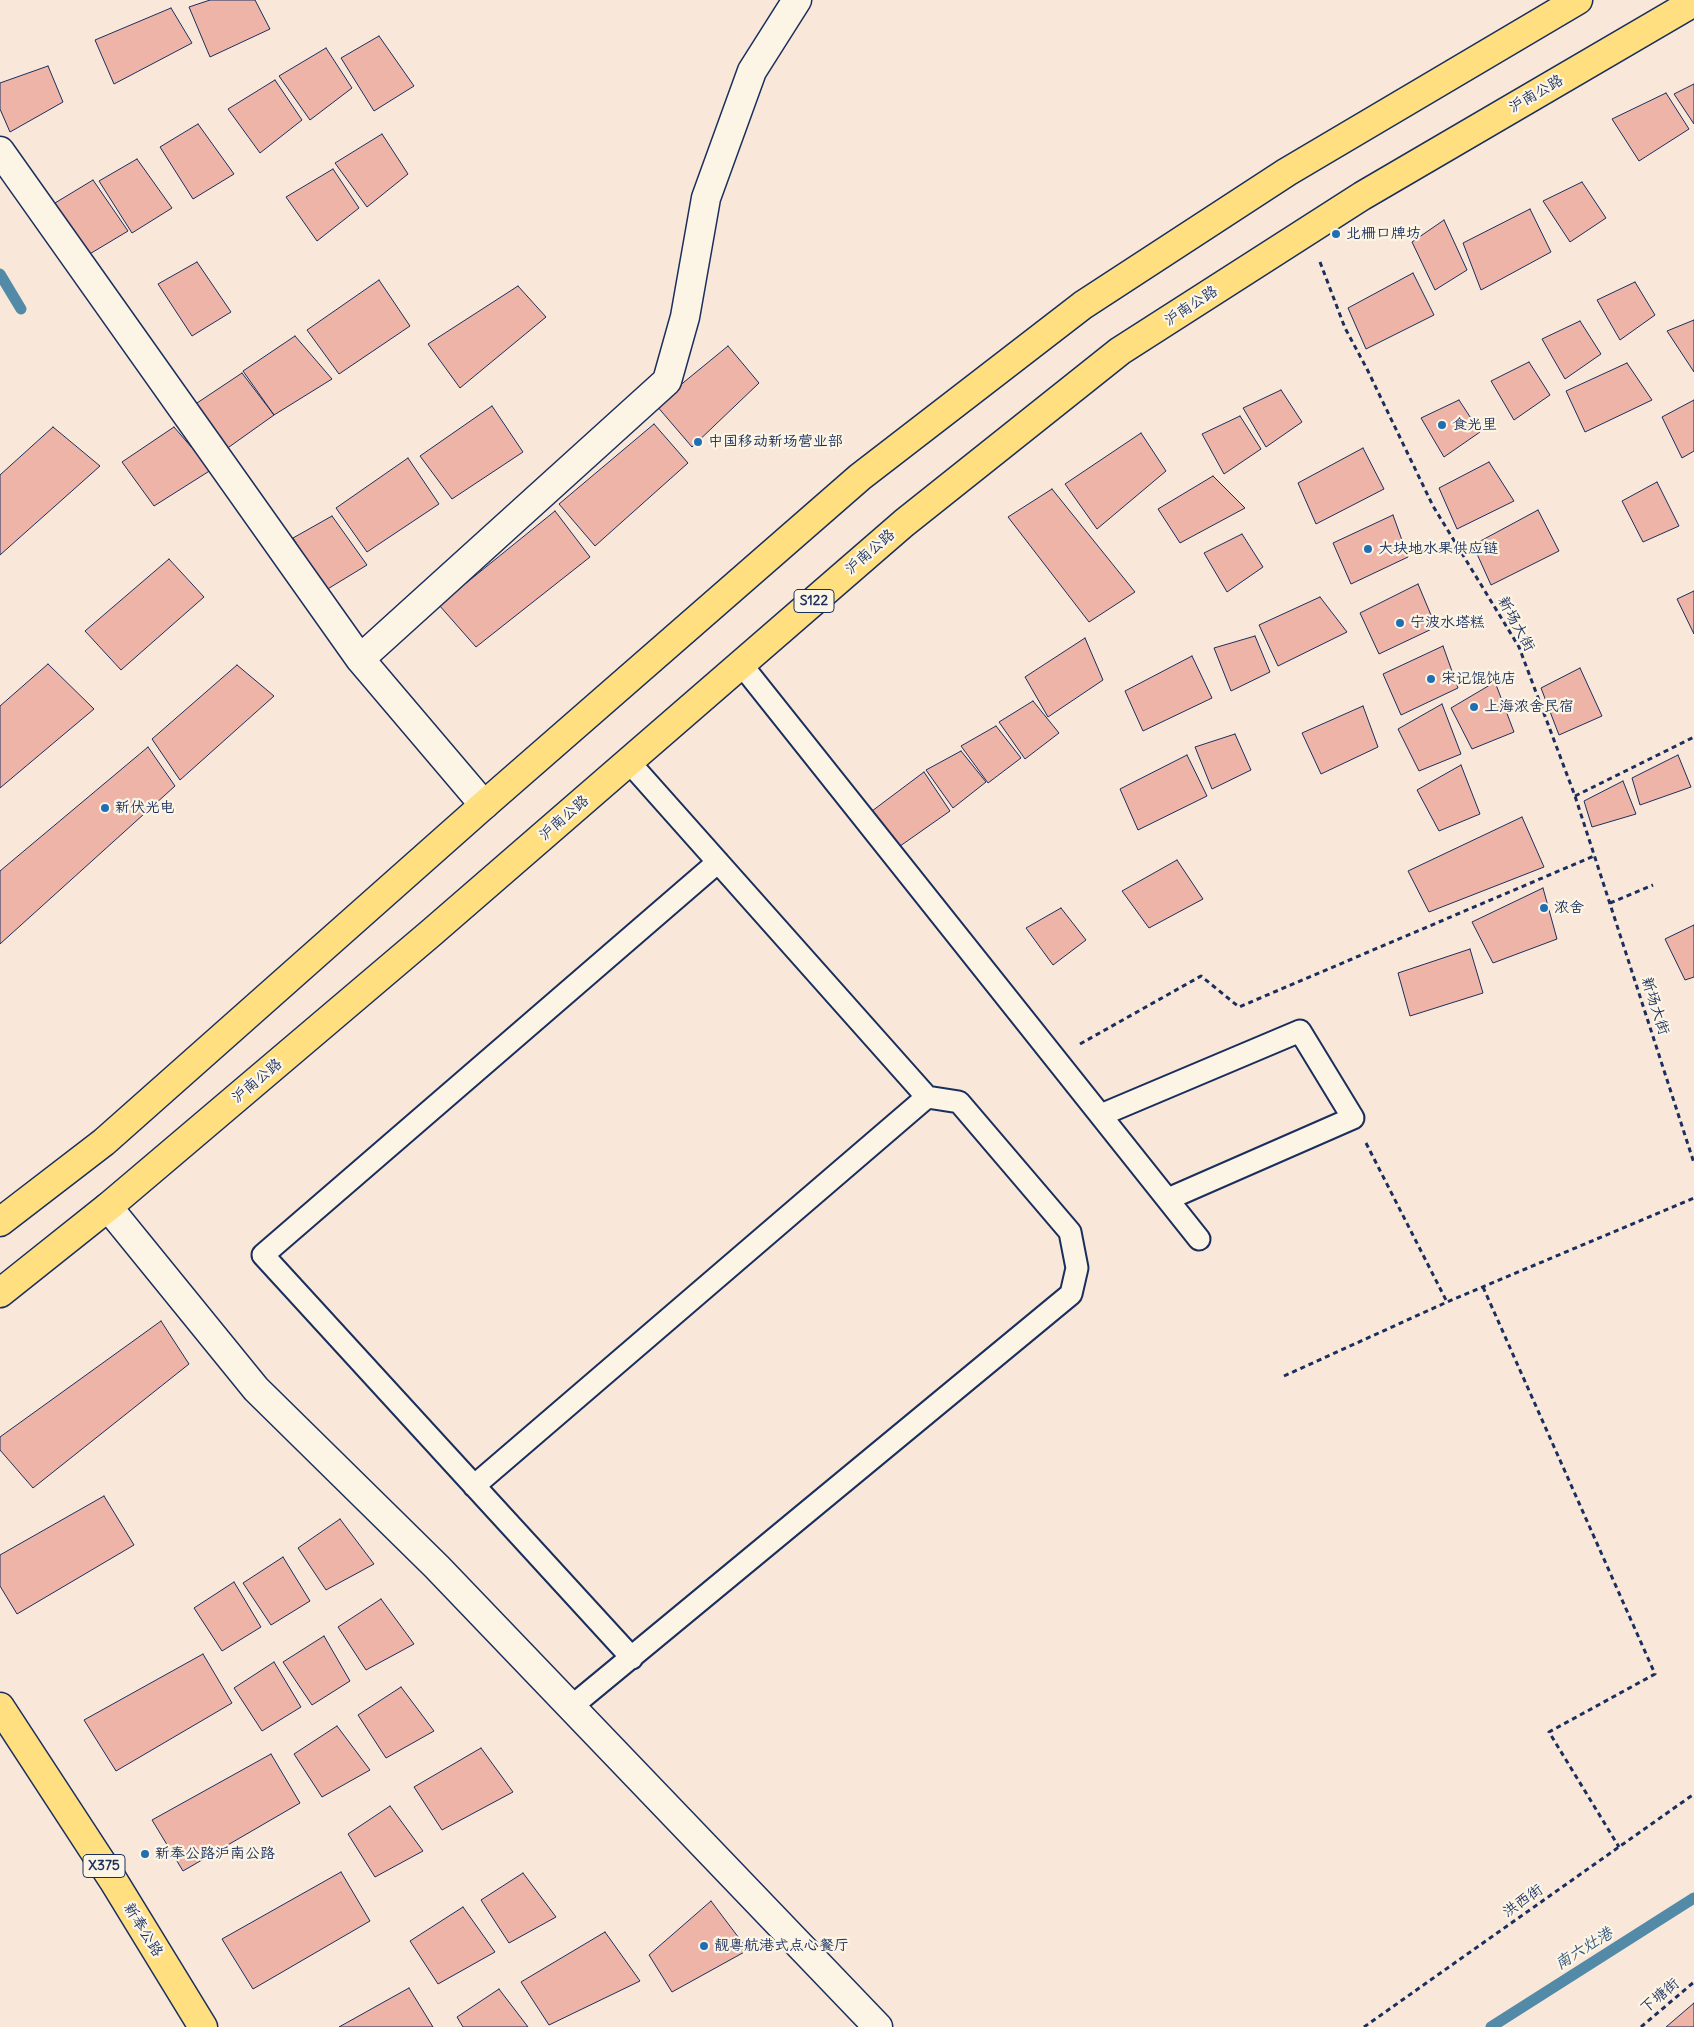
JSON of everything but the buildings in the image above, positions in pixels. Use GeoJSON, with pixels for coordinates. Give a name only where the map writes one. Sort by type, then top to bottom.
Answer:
{"type":"FeatureCollection","features":[{"type":"Feature","properties":{"kind":"main road"},"geometry":{"type":"LineString","coordinates":[[0,1222],[104,1142],[484,804],[860,477],[1083,305],[1287,172],[1578,0]]}},
{"type":"Feature","properties":{"kind":"main road","name":"沪南公路"},"geometry":{"type":"LineString","coordinates":[[0,1293],[108,1207],[431,933],[904,524],[1120,351],[1362,196],[1694,2]]}},
{"type":"Feature","properties":{"kind":"main road","name":"新奉公路"},"geometry":{"type":"LineString","coordinates":[[0,1707],[113,1880],[203,2027]]}},
{"type":"Feature","properties":{"kind":"street"},"geometry":{"type":"LineString","coordinates":[[360,659],[667,381],[685,318],[706,198],[752,71],[797,0]]}},
{"type":"Feature","properties":{"kind":"street"},"geometry":{"type":"LineString","coordinates":[[0,151],[360,659],[484,804]]}},
{"type":"Feature","properties":{"kind":"street"},"geometry":{"type":"LineString","coordinates":[[108,1207],[256,1389],[437,1567],[878,2027]]}},
{"type":"Feature","properties":{"kind":"lane"},"geometry":{"type":"LineString","coordinates":[[741,664],[1199,1239]]}},
{"type":"Feature","properties":{"kind":"lane"},"geometry":{"type":"LineString","coordinates":[[571,1707],[1071,1294],[1077,1268],[1070,1232],[959,1102],[927,1097],[629,762]]}},
{"type":"Feature","properties":{"kind":"lane"},"geometry":{"type":"LineString","coordinates":[[632,1658],[263,1255],[718,862]]}},
{"type":"Feature","properties":{"kind":"lane"},"geometry":{"type":"LineString","coordinates":[[1100,1115],[1300,1031],[1353,1118],[1168,1199]]}},
{"type":"Feature","properties":{"kind":"lane"},"geometry":{"type":"LineString","coordinates":[[474,1486],[927,1097]]}},
{"type":"Feature","properties":{"kind":"path","name":"新场大街"},"geometry":{"type":"LineString","coordinates":[[1308,231],[1345,328],[1367,369],[1433,506],[1519,647],[1575,796],[1694,1163]]}},
{"type":"Feature","properties":{"kind":"path"},"geometry":{"type":"LineString","coordinates":[[1575,796],[1694,737]]}},
{"type":"Feature","properties":{"kind":"path"},"geometry":{"type":"LineString","coordinates":[[1056,1058],[1202,976],[1239,1007],[1594,856]]}},
{"type":"Feature","properties":{"kind":"path"},"geometry":{"type":"LineString","coordinates":[[1610,903],[1653,885]]}},
{"type":"Feature","properties":{"kind":"path"},"geometry":{"type":"LineString","coordinates":[[1353,1118],[1447,1302]]}},
{"type":"Feature","properties":{"kind":"path"},"geometry":{"type":"LineString","coordinates":[[1284,1376],[1447,1302],[1694,1198]]}},
{"type":"Feature","properties":{"kind":"path"},"geometry":{"type":"LineString","coordinates":[[1483,1287],[1654,1674],[1549,1732],[1619,1847]]}},
{"type":"Feature","properties":{"kind":"path","name":"洪西街"},"geometry":{"type":"LineString","coordinates":[[1364,2027],[1694,1794]]}},
{"type":"Feature","properties":{"kind":"path","name":"下塘街"},"geometry":{"type":"LineString","coordinates":[[1641,2027],[1694,1982]]}},
{"type":"Feature","properties":{"kind":"waterway"},"geometry":{"type":"LineString","coordinates":[[0,274],[21,309]]}},
{"type":"Feature","properties":{"kind":"waterway","name":"南六灶港"},"geometry":{"type":"LineString","coordinates":[[1491,2027],[1694,1898]]}},
{"type":"Feature","properties":{"kind":"place","name":"北栅口牌坊"},"geometry":{"type":"Point","coordinates":[1336,234]}},
{"type":"Feature","properties":{"kind":"place","name":"食光里"},"geometry":{"type":"Point","coordinates":[1442,425]}},
{"type":"Feature","properties":{"kind":"place","name":"中国移动新场营业部"},"geometry":{"type":"Point","coordinates":[698,442]}},
{"type":"Feature","properties":{"kind":"place","name":"大块地水果供应链"},"geometry":{"type":"Point","coordinates":[1368,549]}},
{"type":"Feature","properties":{"kind":"place","name":"宁波水塔糕"},"geometry":{"type":"Point","coordinates":[1400,623]}},
{"type":"Feature","properties":{"kind":"place","name":"宋记馄饨店"},"geometry":{"type":"Point","coordinates":[1431,679]}},
{"type":"Feature","properties":{"kind":"place","name":"上海浓舍民宿"},"geometry":{"type":"Point","coordinates":[1474,707]}},
{"type":"Feature","properties":{"kind":"place","name":"新伏光电"},"geometry":{"type":"Point","coordinates":[105,808]}},
{"type":"Feature","properties":{"kind":"place","name":"浓舍"},"geometry":{"type":"Point","coordinates":[1544,908]}},
{"type":"Feature","properties":{"kind":"place","name":"新奉公路沪南公路"},"geometry":{"type":"Point","coordinates":[145,1854]}},
{"type":"Feature","properties":{"kind":"place","name":"靓粤航港式点心餐厅"},"geometry":{"type":"Point","coordinates":[704,1946]}}]}
